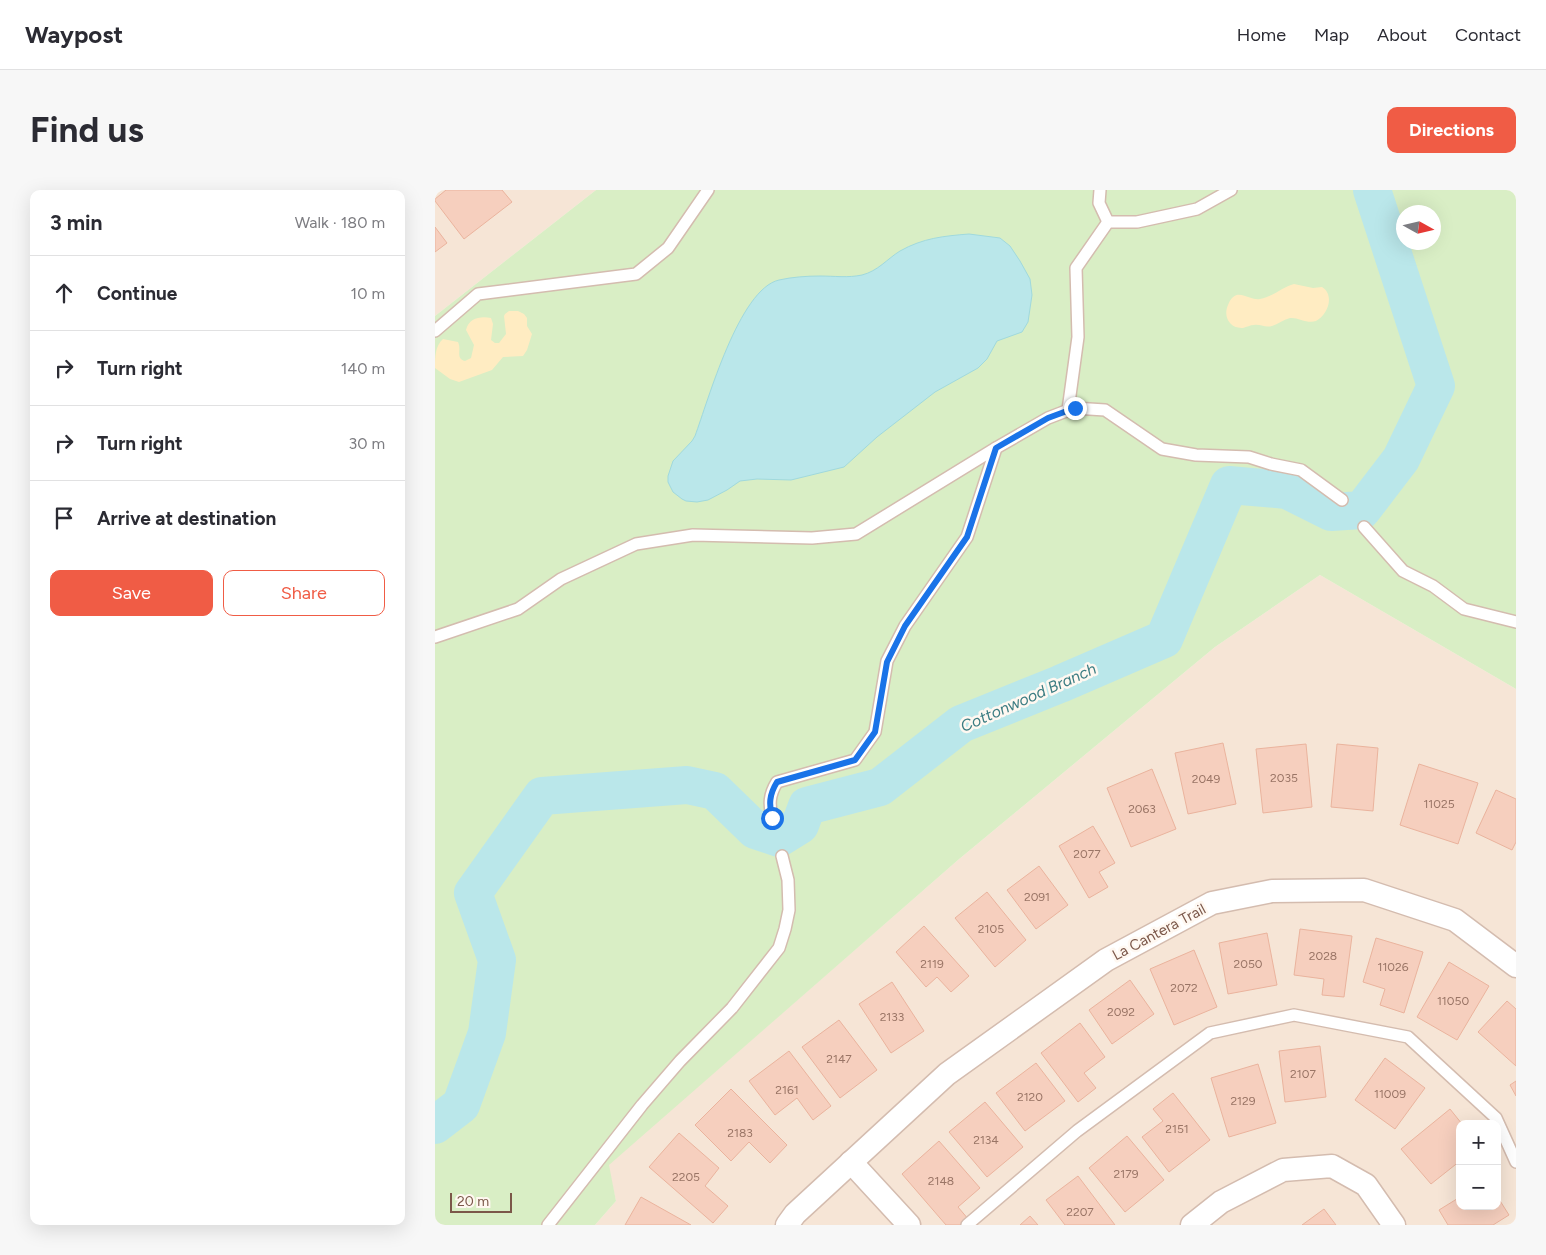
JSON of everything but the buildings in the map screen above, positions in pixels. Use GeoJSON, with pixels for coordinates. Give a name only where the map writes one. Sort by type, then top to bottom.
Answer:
{"type":"FeatureCollection","features":[{"type":"Feature","properties":{"kind":"street","name":"La Cantera Trail"},"geometry":{"type":"LineString","coordinates":[[787,1225],[795,1214],[947,1074],[1106,960],[1212,903],[1272,891],[1363,890],[1455,920],[1516,966]]}},
{"type":"Feature","properties":{"kind":"street"},"geometry":{"type":"LineString","coordinates":[[851,1162],[909,1225]]}},
{"type":"Feature","properties":{"kind":"street"},"geometry":{"type":"LineString","coordinates":[[1192,1225],[1221,1202],[1283,1170],[1332,1166],[1366,1185],[1394,1225]]}},
{"type":"Feature","properties":{"kind":"lane"},"geometry":{"type":"LineString","coordinates":[[435,331],[477,294],[636,274],[669,248],[708,190]]}},
{"type":"Feature","properties":{"kind":"lane"},"geometry":{"type":"LineString","coordinates":[[1100,190],[1099,203],[1107,222]]}},
{"type":"Feature","properties":{"kind":"lane"},"geometry":{"type":"LineString","coordinates":[[1107,222],[1137,222],[1197,209],[1231,190]]}},
{"type":"Feature","properties":{"kind":"lane"},"geometry":{"type":"LineString","coordinates":[[1068,410],[1078,337],[1076,268],[1107,222]]}},
{"type":"Feature","properties":{"kind":"lane"},"geometry":{"type":"LineString","coordinates":[[435,637],[518,609],[561,579],[636,544],[693,535],[812,538],[856,534],[1048,418],[1075,408],[1105,410],[1162,449],[1196,455],[1249,457],[1301,470],[1341,500]]}},
{"type":"Feature","properties":{"kind":"lane"},"geometry":{"type":"LineString","coordinates":[[772,818],[769,803],[771,791],[777,782],[855,760],[875,732],[887,662],[905,626],[967,537],[996,448]]}},
{"type":"Feature","properties":{"kind":"lane"},"geometry":{"type":"LineString","coordinates":[[1364,527],[1403,571],[1433,586],[1464,609],[1516,622]]}},
{"type":"Feature","properties":{"kind":"lane"},"geometry":{"type":"LineString","coordinates":[[548,1225],[642,1105],[680,1061],[732,1008],[779,948],[789,910],[788,880],[782,856]]}},
{"type":"Feature","properties":{"kind":"lane"},"geometry":{"type":"LineString","coordinates":[[967,1225],[1077,1131],[1210,1033],[1294,1015],[1408,1037],[1496,1118],[1516,1162]]}},
{"type":"Feature","properties":{"kind":"shaded area"},"geometry":{"type":"Polygon","coordinates":[[[435,190],[596,190],[435,316],[435,190]]]}},
{"type":"Feature","properties":{"kind":"shaded area"},"geometry":{"type":"Polygon","coordinates":[[[1320,575],[1516,689],[1516,1225],[595,1225],[616,1201],[608,1165],[958,860],[1215,647],[1320,575]]]}},
{"type":"Feature","properties":{"kind":"green space"},"geometry":{"type":"Polygon","coordinates":[[[596,190],[1516,190],[1516,689],[1320,575],[1215,647],[958,860],[609,1165],[616,1201],[595,1225],[435,1225],[435,316],[596,190]]]}},
{"type":"Feature","properties":{"kind":"sand"},"geometry":{"type":"Polygon","coordinates":[[[1294,284],[1313,288],[1322,287],[1326,291],[1329,300],[1327,310],[1316,321],[1290,318],[1267,327],[1253,325],[1238,328],[1228,321],[1226,313],[1228,305],[1235,296],[1243,295],[1260,299],[1294,284]]]}},
{"type":"Feature","properties":{"kind":"sand"},"geometry":{"type":"Polygon","coordinates":[[[509,311],[518,311],[524,314],[527,318],[527,326],[532,334],[523,356],[503,357],[492,370],[459,382],[450,379],[435,368],[437,348],[443,339],[458,342],[459,356],[462,360],[465,361],[471,358],[474,345],[466,330],[472,320],[483,317],[491,318],[493,324],[491,340],[499,343],[506,334],[504,316],[509,311]]]}},
{"type":"Feature","properties":{"kind":"water"},"geometry":{"type":"Polygon","coordinates":[[[969,234],[1000,238],[1010,246],[1030,279],[1032,295],[1028,322],[1022,332],[997,341],[987,359],[978,368],[935,392],[877,437],[844,467],[791,480],[757,479],[740,481],[708,500],[697,502],[686,501],[673,492],[668,482],[668,476],[673,461],[695,436],[717,374],[738,324],[751,303],[764,288],[779,280],[794,277],[846,277],[862,275],[873,271],[900,251],[917,243],[942,237],[969,234]]]}},
{"type":"Feature","properties":{"kind":"waterway","name":"Cottonwood Branch"},"geometry":{"type":"LineString","coordinates":[[435,1125],[461,1105],[487,1033],[497,960],[473,893],[542,796],[687,785],[715,791],[755,830],[779,838],[800,825],[807,806],[880,787],[961,724],[1164,639],[1229,485],[1287,490],[1331,512],[1362,510],[1401,459],[1436,386],[1372,190]]}},
{"type":"Feature","properties":{"kind":"route"},"geometry":{"type":"LineString","coordinates":[[772,818],[769,803],[771,791],[777,782],[855,760],[875,732],[887,662],[905,626],[967,537],[996,448],[1048,418],[1075,408]]}}]}
